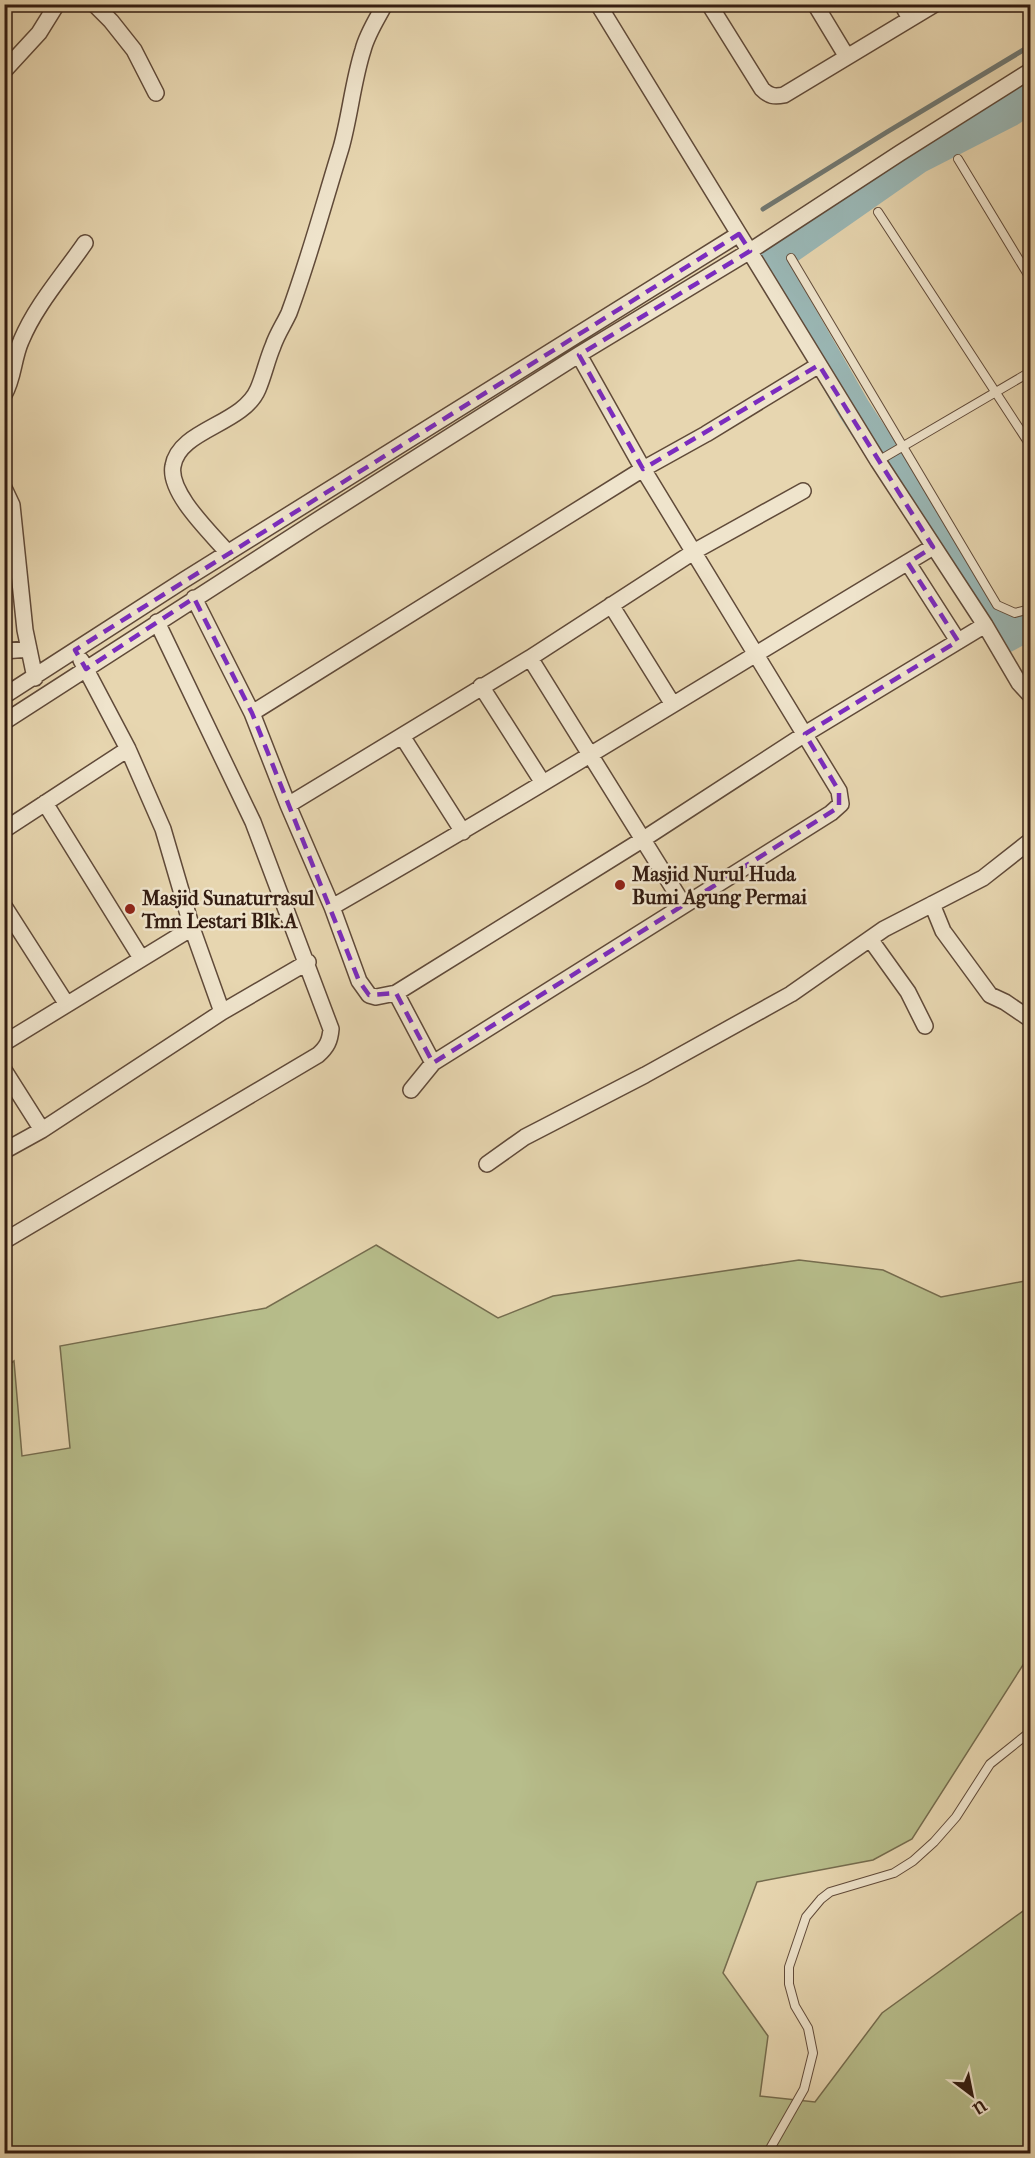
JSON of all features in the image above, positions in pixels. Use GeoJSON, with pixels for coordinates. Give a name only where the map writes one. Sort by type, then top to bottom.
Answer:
{"type":"FeatureCollection","features":[{"type":"Feature","properties":{"kind":"street"},"geometry":{"type":"LineString","coordinates":[[4,71],[39,33],[57,4]]}},
{"type":"Feature","properties":{"kind":"street"},"geometry":{"type":"LineString","coordinates":[[93,4],[111,21],[134,50],[156,93]]}},
{"type":"Feature","properties":{"kind":"street"},"geometry":{"type":"LineString","coordinates":[[228,553],[178,492],[173,477],[173,465],[179,451],[193,439],[238,413],[249,404],[258,391],[273,345],[288,316],[300,281],[342,144],[363,48],[384,4]]}},
{"type":"Feature","properties":{"kind":"street"},"geometry":{"type":"LineString","coordinates":[[598,4],[819,365],[885,458],[933,547],[986,625],[998,651],[1019,683],[1030,695]]}},
{"type":"Feature","properties":{"kind":"street"},"geometry":{"type":"LineString","coordinates":[[709,4],[762,89],[771,96],[784,95],[935,4]]}},
{"type":"Feature","properties":{"kind":"street"},"geometry":{"type":"LineString","coordinates":[[814,4],[847,57]]}},
{"type":"Feature","properties":{"kind":"street"},"geometry":{"type":"LineString","coordinates":[[902,4],[910,19]]}},
{"type":"Feature","properties":{"kind":"street"},"geometry":{"type":"LineString","coordinates":[[4,722],[194,598],[579,355],[750,251],[1030,71]]}},
{"type":"Feature","properties":{"kind":"street"},"geometry":{"type":"LineString","coordinates":[[4,696],[228,553],[739,234]]}},
{"type":"Feature","properties":{"kind":"street"},"geometry":{"type":"LineString","coordinates":[[4,395],[11,382],[20,344],[35,312],[86,243]]}},
{"type":"Feature","properties":{"kind":"street"},"geometry":{"type":"LineString","coordinates":[[411,1090],[433,1063],[839,807],[841,798],[839,791],[643,469],[579,355]]}},
{"type":"Feature","properties":{"kind":"street"},"geometry":{"type":"LineString","coordinates":[[252,713],[643,469],[706,434],[819,365]]}},
{"type":"Feature","properties":{"kind":"street"},"geometry":{"type":"LineString","coordinates":[[4,488],[12,505],[29,649],[35,678]]}},
{"type":"Feature","properties":{"kind":"street"},"geometry":{"type":"LineString","coordinates":[[288,805],[530,658],[695,551],[803,491]]}},
{"type":"Feature","properties":{"kind":"street"},"geometry":{"type":"LineString","coordinates":[[332,906],[463,832],[672,703],[933,547]]}},
{"type":"Feature","properties":{"kind":"street"},"geometry":{"type":"LineString","coordinates":[[908,562],[958,641]]}},
{"type":"Feature","properties":{"kind":"street"},"geometry":{"type":"LineString","coordinates":[[194,598],[252,713],[288,805],[332,906],[359,981],[369,995],[376,997],[396,993],[642,840],[805,734],[986,625]]}},
{"type":"Feature","properties":{"kind":"street"},"geometry":{"type":"LineString","coordinates":[[611,605],[672,703]]}},
{"type":"Feature","properties":{"kind":"street"},"geometry":{"type":"LineString","coordinates":[[4,1241],[322,1051],[328,1044],[331,1029],[308,962],[254,822],[157,622]]}},
{"type":"Feature","properties":{"kind":"street"},"geometry":{"type":"LineString","coordinates":[[4,651],[29,649]]}},
{"type":"Feature","properties":{"kind":"street"},"geometry":{"type":"LineString","coordinates":[[75,650],[128,749],[163,829],[192,928],[222,1012]]}},
{"type":"Feature","properties":{"kind":"street"},"geometry":{"type":"LineString","coordinates":[[530,658],[683,904]]}},
{"type":"Feature","properties":{"kind":"street"},"geometry":{"type":"LineString","coordinates":[[482,686],[543,783]]}},
{"type":"Feature","properties":{"kind":"street"},"geometry":{"type":"LineString","coordinates":[[402,736],[463,832]]}},
{"type":"Feature","properties":{"kind":"street"},"geometry":{"type":"LineString","coordinates":[[4,830],[128,749]]}},
{"type":"Feature","properties":{"kind":"street"},"geometry":{"type":"LineString","coordinates":[[45,803],[141,958]]}},
{"type":"Feature","properties":{"kind":"street"},"geometry":{"type":"LineString","coordinates":[[487,1164],[525,1137],[645,1075],[790,994],[884,929],[983,878],[1030,841]]}},
{"type":"Feature","properties":{"kind":"street"},"geometry":{"type":"LineString","coordinates":[[932,904],[943,931],[990,996],[1005,1002],[1030,1019]]}},
{"type":"Feature","properties":{"kind":"street"},"geometry":{"type":"LineString","coordinates":[[4,906],[66,1003]]}},
{"type":"Feature","properties":{"kind":"street"},"geometry":{"type":"LineString","coordinates":[[4,1043],[192,928]]}},
{"type":"Feature","properties":{"kind":"street"},"geometry":{"type":"LineString","coordinates":[[870,939],[908,992],[925,1026]]}},
{"type":"Feature","properties":{"kind":"street"},"geometry":{"type":"LineString","coordinates":[[4,1151],[42,1130],[222,1012],[308,962]]}},
{"type":"Feature","properties":{"kind":"street"},"geometry":{"type":"LineString","coordinates":[[396,993],[433,1063]]}},
{"type":"Feature","properties":{"kind":"street"},"geometry":{"type":"LineString","coordinates":[[4,1070],[42,1130]]}},
{"type":"Feature","properties":{"kind":"lane"},"geometry":{"type":"LineString","coordinates":[[958,159],[1030,278]]}},
{"type":"Feature","properties":{"kind":"lane"},"geometry":{"type":"LineString","coordinates":[[878,212],[1030,445]]}},
{"type":"Feature","properties":{"kind":"lane"},"geometry":{"type":"LineString","coordinates":[[791,258],[998,605],[1015,613],[1030,609]]}},
{"type":"Feature","properties":{"kind":"lane"},"geometry":{"type":"LineString","coordinates":[[885,458],[1030,372]]}},
{"type":"Feature","properties":{"kind":"lane"},"geometry":{"type":"LineString","coordinates":[[767,2154],[804,2089],[813,2053],[808,2028],[795,2006],[789,1984],[789,1967],[806,1917],[830,1892],[894,1873],[913,1861],[956,1817],[990,1764],[1030,1732]]}},
{"type":"Feature","properties":{"kind":"highlighted area"},"geometry":{"type":"Polygon","coordinates":[[[739,234],[750,251],[579,355],[643,469],[819,365],[933,547],[908,563],[958,641],[805,734],[839,791],[839,807],[433,1063],[396,993],[369,995],[359,981],[252,713],[194,598],[86,669],[75,650],[739,234]]]}},
{"type":"Feature","properties":{"kind":"green space"},"geometry":{"type":"Polygon","coordinates":[[[376,1245],[498,1318],[553,1296],[799,1260],[883,1270],[941,1297],[1030,1280],[1030,1654],[912,1839],[873,1860],[757,1882],[723,1973],[768,2036],[760,2096],[815,2102],[882,2013],[1030,1906],[1030,2153],[5,2154],[5,1368],[14,1361],[22,1456],[70,1448],[60,1346],[266,1308],[376,1245]]]}},
{"type":"Feature","properties":{"kind":"waterway"},"geometry":{"type":"LineString","coordinates":[[763,209],[1030,46]]}},
{"type":"Feature","properties":{"kind":"waterway"},"geometry":{"type":"LineString","coordinates":[[1030,96],[1010,110],[918,157],[769,261],[854,409],[1004,637],[1030,623]]}},
{"type":"Feature","properties":{"kind":"place","name":"Masjid Nurul Huda Bumi Agung Permai"},"geometry":{"type":"Point","coordinates":[620,885]}},
{"type":"Feature","properties":{"kind":"place","name":"Masjid Sunaturrasul Tmn Lestari Blk.A"},"geometry":{"type":"Point","coordinates":[130,909]}}]}
